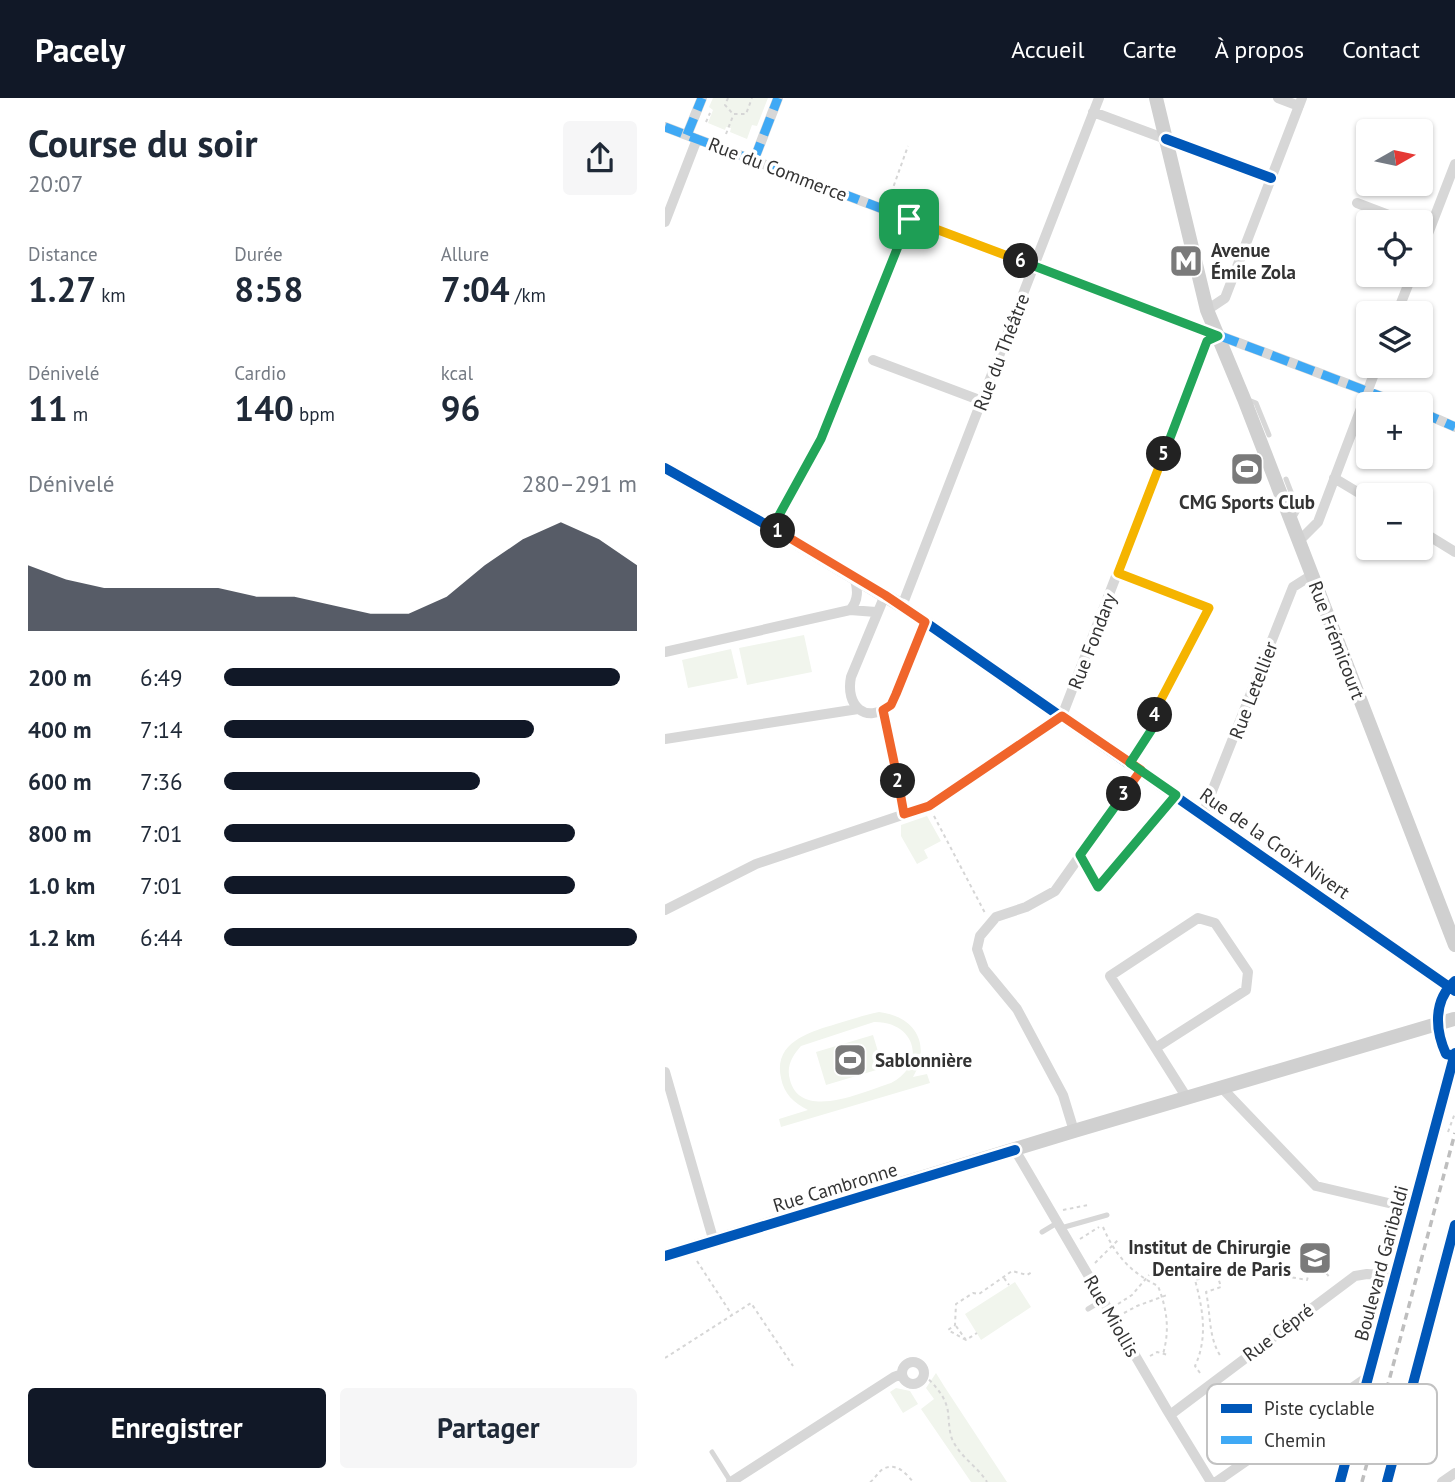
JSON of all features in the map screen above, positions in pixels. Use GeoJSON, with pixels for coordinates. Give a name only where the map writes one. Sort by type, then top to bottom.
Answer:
{"type":"FeatureCollection","features":[{"type":"Feature","properties":{"kind":"street"},"geometry":{"type":"LineString","coordinates":[[665,222],[702,98]]}},
{"type":"Feature","properties":{"kind":"street"},"geometry":{"type":"LineString","coordinates":[[754,160],[778,98]]}},
{"type":"Feature","properties":{"kind":"street","name":"Rue du Théâtre"},"geometry":{"type":"LineString","coordinates":[[902,606],[1099,98]]}},
{"type":"Feature","properties":{"kind":"street"},"geometry":{"type":"LineString","coordinates":[[1156,98],[1207,310],[1218,336]]}},
{"type":"Feature","properties":{"kind":"street"},"geometry":{"type":"LineString","coordinates":[[1207,310],[1225,298],[1300,102],[1278,98]]}},
{"type":"Feature","properties":{"kind":"street"},"geometry":{"type":"LineString","coordinates":[[1093,112],[1271,178]]}},
{"type":"Feature","properties":{"kind":"street","name":"Rue du Commerce"},"geometry":{"type":"LineString","coordinates":[[665,127],[1367,391]]}},
{"type":"Feature","properties":{"kind":"street"},"geometry":{"type":"LineString","coordinates":[[1433,212],[1455,164]]}},
{"type":"Feature","properties":{"kind":"street"},"geometry":{"type":"LineString","coordinates":[[1357,203],[1375,210]]}},
{"type":"Feature","properties":{"kind":"street"},"geometry":{"type":"LineString","coordinates":[[772,528],[821,439],[909,219]]}},
{"type":"Feature","properties":{"kind":"street","name":"Rue Frémicourt"},"geometry":{"type":"LineString","coordinates":[[1218,336],[1455,945]]}},
{"type":"Feature","properties":{"kind":"street","name":"Rue Fondary"},"geometry":{"type":"LineString","coordinates":[[1062,716],[1207,341],[1218,336]]}},
{"type":"Feature","properties":{"kind":"street"},"geometry":{"type":"LineString","coordinates":[[873,360],[982,401]]}},
{"type":"Feature","properties":{"kind":"street"},"geometry":{"type":"LineString","coordinates":[[1299,541],[1318,522],[1372,378]]}},
{"type":"Feature","properties":{"kind":"street"},"geometry":{"type":"LineString","coordinates":[[1433,417],[1455,427]]}},
{"type":"Feature","properties":{"kind":"street","name":"Rue de la Croix Nivert"},"geometry":{"type":"LineString","coordinates":[[665,468],[902,606],[1455,990]]}},
{"type":"Feature","properties":{"kind":"street"},"geometry":{"type":"LineString","coordinates":[[1334,478],[1356,491]]}},
{"type":"Feature","properties":{"kind":"street"},"geometry":{"type":"LineString","coordinates":[[1433,538],[1455,552]]}},
{"type":"Feature","properties":{"kind":"street","name":"Rue Letellier"},"geometry":{"type":"LineString","coordinates":[[1203,814],[1293,587],[1312,575]]}},
{"type":"Feature","properties":{"kind":"street"},"geometry":{"type":"LineString","coordinates":[[850,610],[856,602],[854,577]]}},
{"type":"Feature","properties":{"kind":"street"},"geometry":{"type":"LineString","coordinates":[[858,709],[851,700],[848,689],[876,612],[885,595]]}},
{"type":"Feature","properties":{"kind":"street"},"geometry":{"type":"LineString","coordinates":[[665,652],[850,610],[876,612]]}},
{"type":"Feature","properties":{"kind":"street"},"geometry":{"type":"LineString","coordinates":[[665,739],[858,709],[871,713],[883,710],[891,705],[925,622]]}},
{"type":"Feature","properties":{"kind":"street"},"geometry":{"type":"LineString","coordinates":[[665,910],[756,864],[929,806],[1062,716]]}},
{"type":"Feature","properties":{"kind":"street"},"geometry":{"type":"LineString","coordinates":[[1074,1131],[1063,1095],[1017,1009],[984,969],[977,949],[980,936],[989,922],[1027,907],[1055,891],[1136,766]]}},
{"type":"Feature","properties":{"kind":"street"},"geometry":{"type":"LineString","coordinates":[[1080,855],[1098,887],[1176,795]]}},
{"type":"Feature","properties":{"kind":"street"},"geometry":{"type":"LineString","coordinates":[[1157,1048],[1246,990],[1248,972],[1216,923],[1198,919],[1110,976],[1187,1098]]}},
{"type":"Feature","properties":{"kind":"street","name":"Rue Cambronne"},"geometry":{"type":"LineString","coordinates":[[665,1256],[1455,1018]]}},
{"type":"Feature","properties":{"kind":"street","name":"Boulevard Garibaldi"},"geometry":{"type":"LineString","coordinates":[[1367,1384],[1455,1053]]}},
{"type":"Feature","properties":{"kind":"street"},"geometry":{"type":"LineString","coordinates":[[665,1072],[714,1242]]}},
{"type":"Feature","properties":{"kind":"street"},"geometry":{"type":"LineString","coordinates":[[1221,1087],[1315,1186],[1413,1209]]}},
{"type":"Feature","properties":{"kind":"street","name":"Rue Miollis"},"geometry":{"type":"LineString","coordinates":[[1015,1150],[1170,1415],[1213,1482]]}},
{"type":"Feature","properties":{"kind":"street"},"geometry":{"type":"LineString","coordinates":[[1413,1384],[1455,1226]]}},
{"type":"Feature","properties":{"kind":"street","name":"Rue Cépré"},"geometry":{"type":"LineString","coordinates":[[1211,1384],[1355,1276],[1396,1276]]}},
{"type":"Feature","properties":{"kind":"street"},"geometry":{"type":"LineString","coordinates":[[914,1362],[923,1368],[924,1375],[921,1381],[911,1384],[905,1381],[902,1374],[904,1367],[914,1362]]}},
{"type":"Feature","properties":{"kind":"street"},"geometry":{"type":"LineString","coordinates":[[731,1482],[902,1374]]}},
{"type":"Feature","properties":{"kind":"street"},"geometry":{"type":"LineString","coordinates":[[1357,1384],[1369,1376]]}},
{"type":"Feature","properties":{"kind":"street","name":"Rue Cépré"},"geometry":{"type":"LineString","coordinates":[[1170,1415],[1207,1387]]}},
{"type":"Feature","properties":{"kind":"street"},"geometry":{"type":"LineString","coordinates":[[1213,1482],[1239,1464]]}},
{"type":"Feature","properties":{"kind":"street","name":"Boulevard Garibaldi"},"geometry":{"type":"LineString","coordinates":[[1340,1482],[1345,1464]]}},
{"type":"Feature","properties":{"kind":"street"},"geometry":{"type":"LineString","coordinates":[[1387,1482],[1392,1464]]}},
{"type":"Feature","properties":{"kind":"street"},"geometry":{"type":"LineString","coordinates":[[1442,1482],[1455,1473]]}},
{"type":"Feature","properties":{"kind":"lane"},"geometry":{"type":"LineString","coordinates":[[1244,399],[1257,402],[1269,435]]}},
{"type":"Feature","properties":{"kind":"lane"},"geometry":{"type":"LineString","coordinates":[[1286,479],[1298,510],[1292,522]]}},
{"type":"Feature","properties":{"kind":"lane"},"geometry":{"type":"LineString","coordinates":[[1042,1232],[1059,1225],[1107,1215]]}},
{"type":"Feature","properties":{"kind":"lane"},"geometry":{"type":"LineString","coordinates":[[1088,1309],[1103,1300]]}},
{"type":"Feature","properties":{"kind":"lane"},"geometry":{"type":"LineString","coordinates":[[712,1452],[731,1482]]}},
{"type":"Feature","properties":{"kind":"path"},"geometry":{"type":"LineString","coordinates":[[728,98],[725,105],[734,114],[746,114],[752,98]]}},
{"type":"Feature","properties":{"kind":"path"},"geometry":{"type":"LineString","coordinates":[[706,122],[710,113]]}},
{"type":"Feature","properties":{"kind":"path"},"geometry":{"type":"LineString","coordinates":[[726,134],[734,114]]}},
{"type":"Feature","properties":{"kind":"path"},"geometry":{"type":"LineString","coordinates":[[885,210],[908,146]]}},
{"type":"Feature","properties":{"kind":"path"},"geometry":{"type":"LineString","coordinates":[[1118,573],[1209,608],[1155,711],[1154,726],[1136,766]]}},
{"type":"Feature","properties":{"kind":"path"},"geometry":{"type":"LineString","coordinates":[[883,710],[904,814]]}},
{"type":"Feature","properties":{"kind":"path"},"geometry":{"type":"LineString","coordinates":[[933,813],[983,910]]}},
{"type":"Feature","properties":{"kind":"path"},"geometry":{"type":"LineString","coordinates":[[1448,1132],[1455,1113]]}},
{"type":"Feature","properties":{"kind":"path"},"geometry":{"type":"LineString","coordinates":[[1062,1210],[1088,1205]]}},
{"type":"Feature","properties":{"kind":"path"},"geometry":{"type":"LineString","coordinates":[[1080,1240],[1110,1223]]}},
{"type":"Feature","properties":{"kind":"path"},"geometry":{"type":"LineString","coordinates":[[1102,1226],[1121,1260],[1158,1286],[1167,1317],[1169,1340],[1163,1354]]}},
{"type":"Feature","properties":{"kind":"path"},"geometry":{"type":"LineString","coordinates":[[1094,1264],[1118,1240]]}},
{"type":"Feature","properties":{"kind":"path"},"geometry":{"type":"LineString","coordinates":[[695,1257],[732,1316]]}},
{"type":"Feature","properties":{"kind":"path"},"geometry":{"type":"LineString","coordinates":[[1191,1283],[1217,1274],[1245,1269],[1307,1280],[1308,1268],[1327,1274],[1330,1278]]}},
{"type":"Feature","properties":{"kind":"path"},"geometry":{"type":"LineString","coordinates":[[965,1340],[955,1325],[956,1304],[973,1293],[979,1294],[1012,1271],[1027,1275],[1032,1272]]}},
{"type":"Feature","properties":{"kind":"path"},"geometry":{"type":"LineString","coordinates":[[1217,1274],[1221,1287],[1206,1292],[1210,1311],[1210,1335],[1221,1357]]}},
{"type":"Feature","properties":{"kind":"path"},"geometry":{"type":"LineString","coordinates":[[1117,1304],[1132,1295],[1149,1275]]}},
{"type":"Feature","properties":{"kind":"path"},"geometry":{"type":"LineString","coordinates":[[1004,1277],[1009,1285]]}},
{"type":"Feature","properties":{"kind":"path"},"geometry":{"type":"LineString","coordinates":[[1195,1280],[1202,1308],[1203,1330],[1195,1366],[1200,1373]]}},
{"type":"Feature","properties":{"kind":"path"},"geometry":{"type":"LineString","coordinates":[[1123,1314],[1166,1294]]}},
{"type":"Feature","properties":{"kind":"path"},"geometry":{"type":"LineString","coordinates":[[665,1359],[751,1303],[793,1366]]}},
{"type":"Feature","properties":{"kind":"path"},"geometry":{"type":"LineString","coordinates":[[955,1325],[948,1330],[965,1340]]}},
{"type":"Feature","properties":{"kind":"path"},"geometry":{"type":"LineString","coordinates":[[1198,1330],[1203,1330]]}},
{"type":"Feature","properties":{"kind":"path"},"geometry":{"type":"LineString","coordinates":[[965,1340],[977,1333]]}},
{"type":"Feature","properties":{"kind":"path"},"geometry":{"type":"LineString","coordinates":[[1149,1357],[1157,1352],[1168,1355]]}},
{"type":"Feature","properties":{"kind":"path"},"geometry":{"type":"LineString","coordinates":[[924,1375],[936,1386],[947,1407],[951,1437],[962,1455],[979,1469],[987,1482]]}},
{"type":"Feature","properties":{"kind":"path"},"geometry":{"type":"LineString","coordinates":[[870,1482],[883,1469],[895,1467],[913,1482]]}},
{"type":"Feature","properties":{"kind":"shaded area"},"geometry":{"type":"Polygon","coordinates":[[[713,98],[768,98],[757,126],[752,125],[747,139],[730,132],[731,128],[726,127],[725,130],[708,123],[713,110],[709,107],[713,98]]]}},
{"type":"Feature","properties":{"kind":"shaded area"},"geometry":{"type":"Polygon","coordinates":[[[804,635],[812,672],[747,685],[739,648],[804,635]]]}},
{"type":"Feature","properties":{"kind":"shaded area"},"geometry":{"type":"Polygon","coordinates":[[[731,649],[738,678],[688,688],[682,660],[731,649]]]}},
{"type":"Feature","properties":{"kind":"shaded area"},"geometry":{"type":"Polygon","coordinates":[[[927,816],[941,841],[924,850],[928,858],[917,864],[901,836],[901,825],[927,816]]]}},
{"type":"Feature","properties":{"kind":"shaded area"},"geometry":{"type":"Polygon","coordinates":[[[879,1012],[902,1019],[917,1034],[921,1054],[913,1077],[927,1074],[930,1083],[781,1127],[779,1119],[808,1110],[790,1097],[782,1084],[780,1066],[788,1047],[815,1031],[879,1012]],[[874,1022],[801,1046],[789,1066],[790,1080],[796,1093],[820,1102],[835,1100],[891,1083],[903,1075],[913,1055],[912,1045],[899,1028],[874,1022]]]}},
{"type":"Feature","properties":{"kind":"shaded area","name":"Sablonnière"},"geometry":{"type":"Polygon","coordinates":[[[873,1035],[883,1068],[826,1085],[816,1052],[873,1035]]]}},
{"type":"Feature","properties":{"kind":"shaded area"},"geometry":{"type":"Polygon","coordinates":[[[1015,1282],[1031,1307],[981,1340],[965,1314],[1015,1282]]]}},
{"type":"Feature","properties":{"kind":"shaded area"},"geometry":{"type":"Polygon","coordinates":[[[936,1373],[1007,1482],[971,1482],[921,1409],[934,1399],[926,1388],[936,1373]]]}},
{"type":"Feature","properties":{"kind":"shaded area"},"geometry":{"type":"Polygon","coordinates":[[[896,1388],[910,1391],[918,1404],[903,1413],[890,1392],[896,1388]]]}},
{"type":"Feature","properties":{"kind":"railway"},"geometry":{"type":"LineString","coordinates":[[1388,1384],[1455,1133]]}},
{"type":"Feature","properties":{"kind":"railway"},"geometry":{"type":"LineString","coordinates":[[1362,1482],[1367,1464]]}},
{"type":"Feature","properties":{"kind":"marked path"},"geometry":{"type":"LineString","coordinates":[[687,135],[702,98]]}},
{"type":"Feature","properties":{"kind":"marked path"},"geometry":{"type":"LineString","coordinates":[[754,160],[778,98]]}},
{"type":"Feature","properties":{"kind":"marked path"},"geometry":{"type":"LineString","coordinates":[[665,127],[1369,392]]}},
{"type":"Feature","properties":{"kind":"marked path"},"geometry":{"type":"LineString","coordinates":[[1433,417],[1455,427]]}},
{"type":"Feature","properties":{"kind":"marked path"},"geometry":{"type":"LineString","coordinates":[[1080,855],[1099,887],[1176,795]]}},
{"type":"Feature","properties":{"kind":"cycle path"},"geometry":{"type":"LineString","coordinates":[[1166,139],[1271,178]]}},
{"type":"Feature","properties":{"kind":"cycle path"},"geometry":{"type":"LineString","coordinates":[[665,468],[885,595]]}},
{"type":"Feature","properties":{"kind":"cycle path"},"geometry":{"type":"LineString","coordinates":[[902,606],[1455,991]]}},
{"type":"Feature","properties":{"kind":"cycle path"},"geometry":{"type":"LineString","coordinates":[[1455,981],[1443,997],[1438,1016],[1442,1045],[1446,1054],[1455,1056]]}},
{"type":"Feature","properties":{"kind":"cycle path"},"geometry":{"type":"LineString","coordinates":[[1366,1384],[1455,1053]]}},
{"type":"Feature","properties":{"kind":"cycle path"},"geometry":{"type":"LineString","coordinates":[[665,1256],[1015,1150]]}},
{"type":"Feature","properties":{"kind":"cycle path"},"geometry":{"type":"LineString","coordinates":[[1413,1384],[1455,1225]]}},
{"type":"Feature","properties":{"kind":"cycle path"},"geometry":{"type":"LineString","coordinates":[[1340,1482],[1345,1464]]}},
{"type":"Feature","properties":{"kind":"cycle path"},"geometry":{"type":"LineString","coordinates":[[1387,1482],[1392,1464]]}},
{"type":"Feature","properties":{"kind":"place","name":"Avenue Émile Zola"},"geometry":{"type":"Point","coordinates":[1186,261]}},
{"type":"Feature","properties":{"kind":"place","name":"CMG Sports Club"},"geometry":{"type":"Point","coordinates":[1247,469]}},
{"type":"Feature","properties":{"kind":"place","name":"Sablonnière"},"geometry":{"type":"Point","coordinates":[850,1060]}},
{"type":"Feature","properties":{"kind":"place","name":"Institut de Chirurgie Dentaire de Paris"},"geometry":{"type":"Point","coordinates":[1315,1258]}},
{"type":"Feature","properties":{"kind":"route"},"geometry":{"type":"LineString","coordinates":[[909,219],[821,439],[772,528],[925,622],[891,705],[883,710],[904,814],[929,806],[1062,716],[1130,763],[1141,770],[1080,855],[1098,887],[1176,795],[1141,770],[1130,763],[1154,726],[1155,711],[1209,608],[1118,573],[1207,341],[1218,336],[909,219]]}}]}
